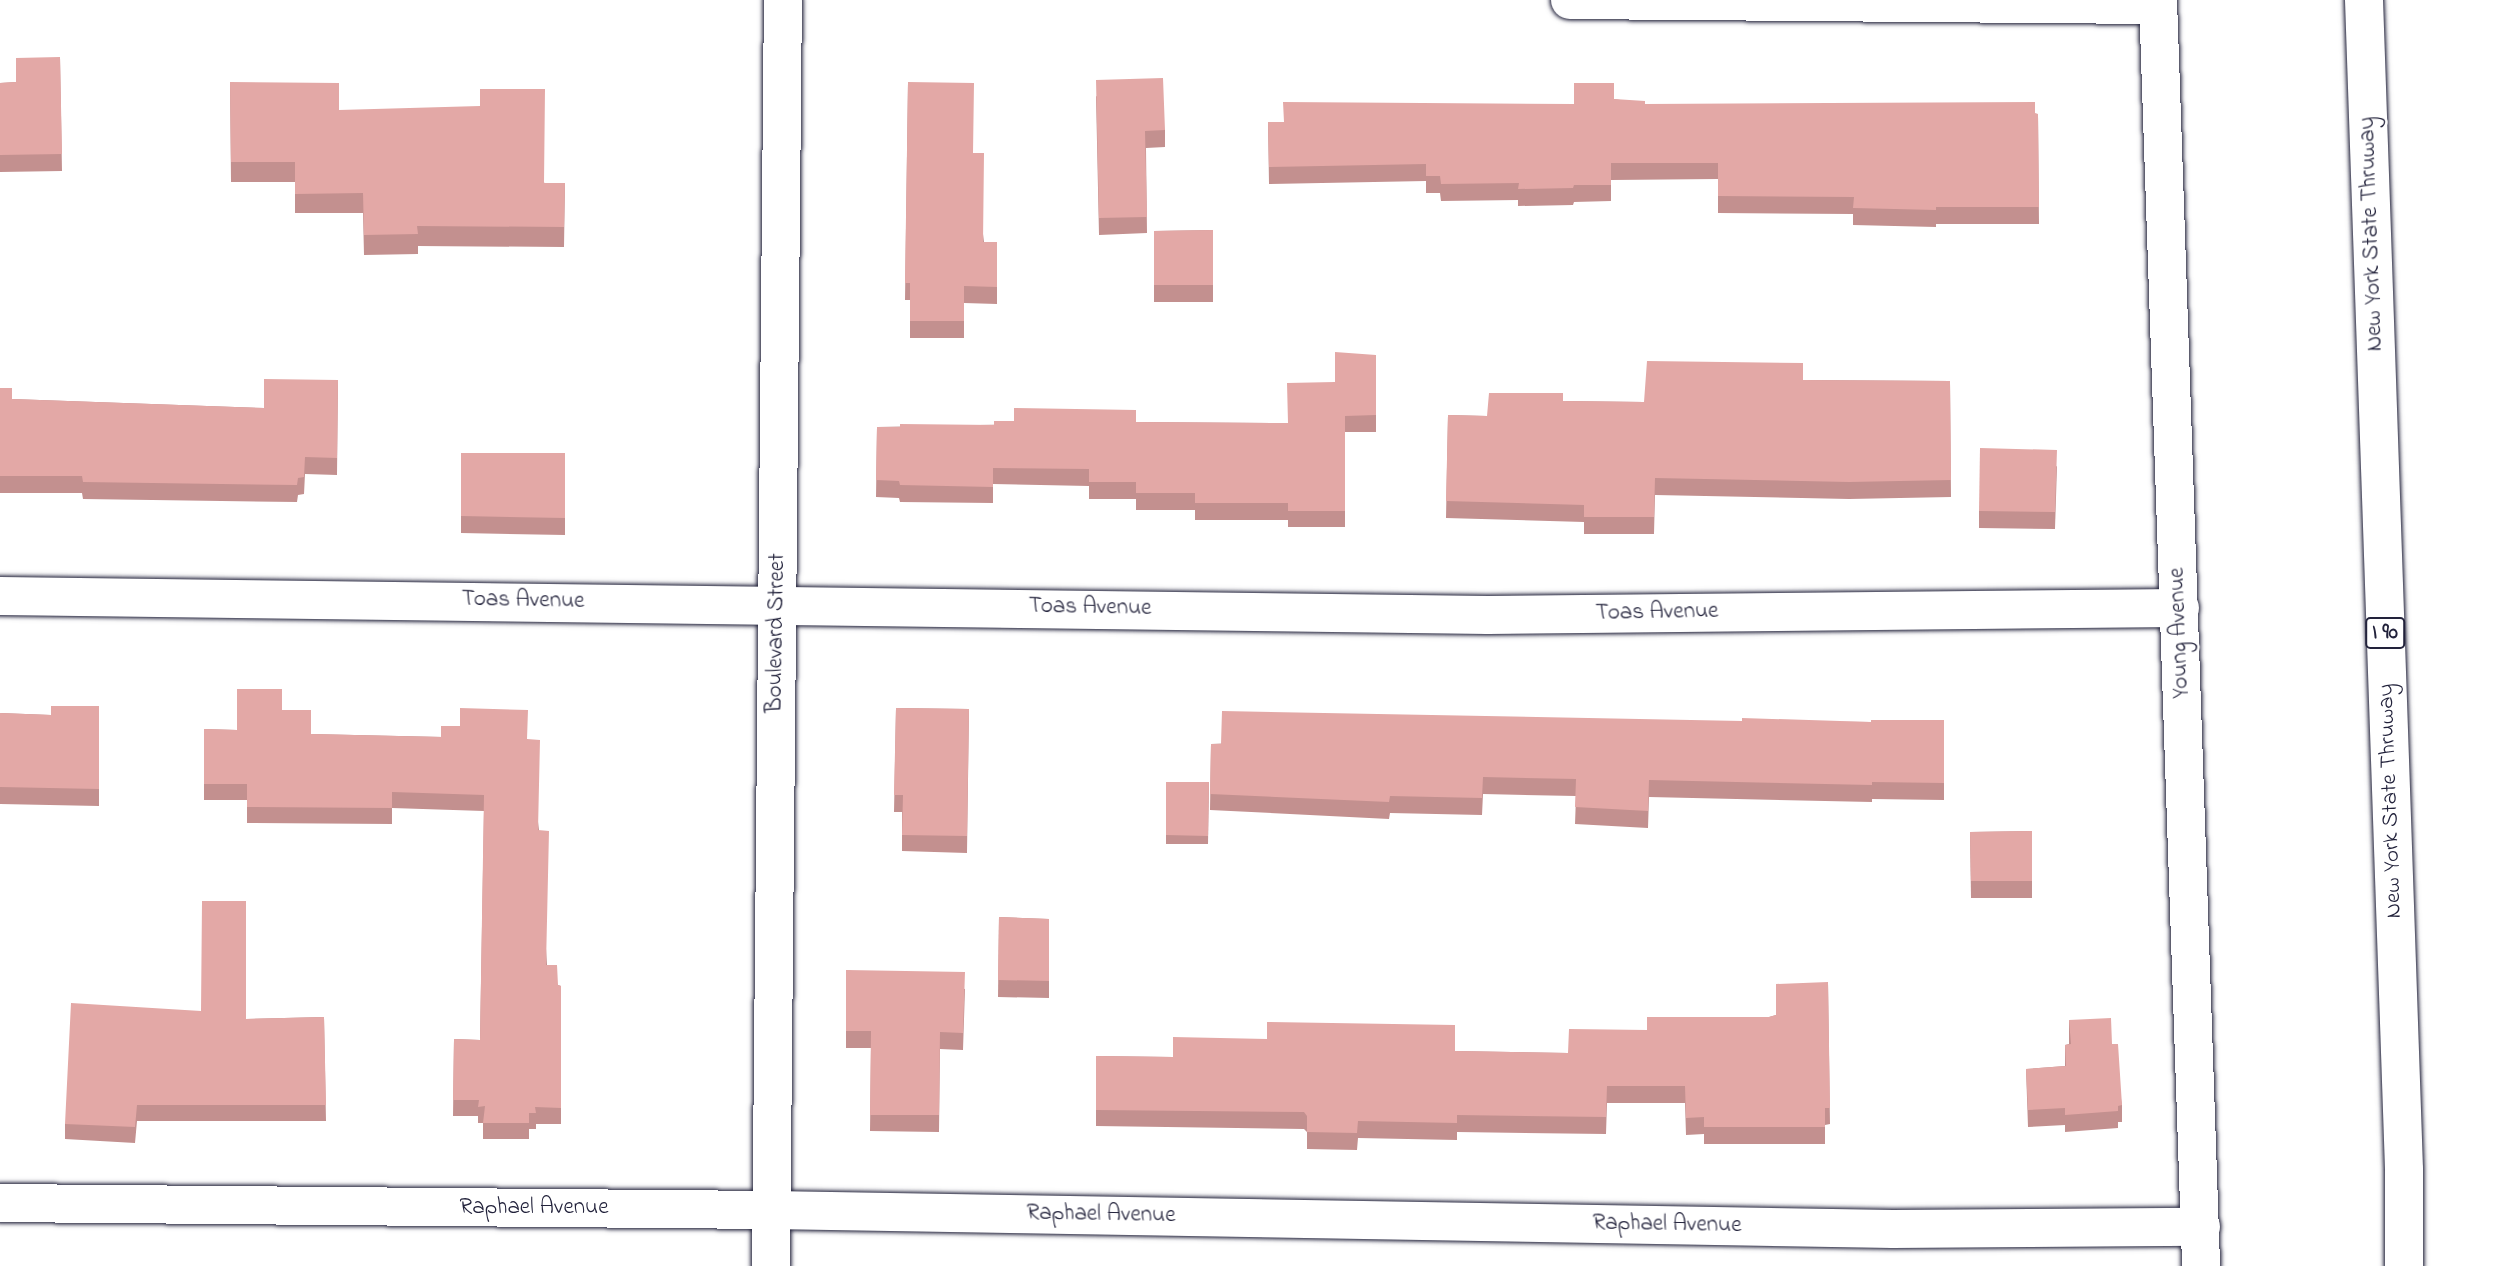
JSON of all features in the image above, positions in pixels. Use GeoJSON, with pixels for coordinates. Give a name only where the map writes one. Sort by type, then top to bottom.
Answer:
{"type":"FeatureCollection","features":[{"type":"Feature","properties":{"kind":"main road","name":"Boulevard Street"},"geometry":{"type":"LineString","coordinates":[[771,1266],[783,0]]}},
{"type":"Feature","properties":{"kind":"main road"},"geometry":{"type":"LineString","coordinates":[[1570,0],[2158,2]]}},
{"type":"Feature","properties":{"kind":"main road","name":"New York State Thruway"},"geometry":{"type":"LineString","coordinates":[[2364,0],[2403,1143],[2404,1266]]}},
{"type":"Feature","properties":{"kind":"main road","name":"Young Avenue"},"geometry":{"type":"LineString","coordinates":[[2158,2],[2201,1266]]}},
{"type":"Feature","properties":{"kind":"main road","name":"Toas Avenue"},"geometry":{"type":"LineString","coordinates":[[0,596],[1488,615],[2180,608]]}},
{"type":"Feature","properties":{"kind":"main road","name":"Raphael Avenue"},"geometry":{"type":"LineString","coordinates":[[0,1203],[771,1210],[1893,1229],[2201,1227]]}},
{"type":"Feature","properties":{"kind":"building"},"geometry":{"type":"Polygon","coordinates":[[[60,57],[62,154],[0,155],[0,83],[16,82],[16,58],[60,57]]]}},
{"type":"Feature","properties":{"kind":"building"},"geometry":{"type":"Polygon","coordinates":[[[1163,78],[1165,130],[1145,131],[1147,217],[1099,218],[1096,80],[1163,78]]]}},
{"type":"Feature","properties":{"kind":"building"},"geometry":{"type":"Polygon","coordinates":[[[230,82],[339,83],[339,110],[480,106],[480,89],[545,89],[544,183],[565,183],[564,227],[417,226],[418,234],[364,235],[363,193],[295,194],[295,162],[231,162],[230,82]]]}},
{"type":"Feature","properties":{"kind":"building"},"geometry":{"type":"Polygon","coordinates":[[[908,82],[974,83],[973,153],[984,153],[983,242],[997,242],[997,287],[964,286],[964,321],[910,321],[910,283],[905,283],[908,82]]]}},
{"type":"Feature","properties":{"kind":"building"},"geometry":{"type":"Polygon","coordinates":[[[1574,83],[1614,83],[1614,99],[1645,101],[1645,104],[2035,102],[2035,113],[2038,114],[2039,207],[1936,207],[1936,210],[1853,208],[1854,197],[1718,196],[1718,163],[1611,163],[1611,185],[1518,189],[1519,183],[1441,184],[1440,176],[1426,176],[1426,164],[1269,167],[1268,122],[1284,122],[1283,102],[1574,104],[1574,83]]]}},
{"type":"Feature","properties":{"kind":"building"},"geometry":{"type":"Polygon","coordinates":[[[1213,230],[1213,285],[1154,285],[1154,231],[1213,230]]]}},
{"type":"Feature","properties":{"kind":"building"},"geometry":{"type":"Polygon","coordinates":[[[1335,352],[1376,355],[1376,415],[1345,416],[1345,511],[1288,511],[1288,503],[1195,503],[1195,493],[1136,493],[1136,482],[1089,482],[1089,469],[993,468],[993,487],[900,485],[899,481],[876,480],[877,427],[900,427],[900,424],[994,425],[994,421],[1014,421],[1014,408],[1136,410],[1136,422],[1288,423],[1287,383],[1335,382],[1335,352]]]}},
{"type":"Feature","properties":{"kind":"building"},"geometry":{"type":"Polygon","coordinates":[[[1647,361],[1803,363],[1803,380],[1950,381],[1951,480],[1849,482],[1655,478],[1654,517],[1584,517],[1584,505],[1446,501],[1448,415],[1487,416],[1489,393],[1563,393],[1563,401],[1644,402],[1647,361]]]}},
{"type":"Feature","properties":{"kind":"building"},"geometry":{"type":"Polygon","coordinates":[[[264,379],[338,380],[337,458],[305,457],[304,477],[298,478],[297,485],[83,482],[82,476],[0,476],[0,388],[12,388],[12,399],[264,408],[264,379]]]}},
{"type":"Feature","properties":{"kind":"building"},"geometry":{"type":"Polygon","coordinates":[[[1980,448],[2057,450],[2055,512],[1979,511],[1980,448]]]}},
{"type":"Feature","properties":{"kind":"building"},"geometry":{"type":"Polygon","coordinates":[[[461,453],[565,453],[565,518],[461,516],[461,453]]]}},
{"type":"Feature","properties":{"kind":"building"},"geometry":{"type":"Polygon","coordinates":[[[237,689],[282,689],[282,710],[311,710],[311,734],[441,737],[441,726],[460,726],[460,708],[528,710],[527,739],[540,740],[538,830],[549,831],[546,965],[557,965],[558,985],[561,986],[561,1108],[535,1107],[536,1113],[529,1113],[529,1123],[483,1123],[485,1106],[478,1107],[479,1100],[453,1100],[454,1039],[480,1040],[484,795],[392,792],[392,808],[247,807],[247,784],[204,784],[204,729],[237,730],[237,689]]]}},
{"type":"Feature","properties":{"kind":"building"},"geometry":{"type":"Polygon","coordinates":[[[51,706],[99,706],[99,789],[0,787],[0,713],[51,715],[51,706]]]}},
{"type":"Feature","properties":{"kind":"building"},"geometry":{"type":"Polygon","coordinates":[[[896,708],[969,709],[967,836],[902,835],[903,795],[894,795],[896,708]]]}},
{"type":"Feature","properties":{"kind":"building"},"geometry":{"type":"Polygon","coordinates":[[[1222,711],[1742,721],[1742,718],[1871,722],[1944,720],[1944,783],[1872,782],[1872,785],[1649,780],[1648,811],[1575,807],[1576,779],[1483,777],[1482,798],[1390,796],[1389,802],[1210,794],[1211,744],[1221,744],[1222,711]]]}},
{"type":"Feature","properties":{"kind":"building"},"geometry":{"type":"Polygon","coordinates":[[[1166,782],[1209,782],[1208,836],[1166,835],[1166,782]]]}},
{"type":"Feature","properties":{"kind":"building"},"geometry":{"type":"Polygon","coordinates":[[[2032,831],[2032,881],[1971,881],[1970,832],[2032,831]]]}},
{"type":"Feature","properties":{"kind":"building"},"geometry":{"type":"Polygon","coordinates":[[[202,901],[246,901],[246,1019],[324,1017],[326,1105],[137,1105],[135,1127],[65,1124],[71,1003],[201,1011],[202,901]]]}},
{"type":"Feature","properties":{"kind":"building"},"geometry":{"type":"Polygon","coordinates":[[[999,917],[1049,919],[1049,981],[998,980],[999,917]]]}},
{"type":"Feature","properties":{"kind":"building"},"geometry":{"type":"Polygon","coordinates":[[[846,970],[965,972],[963,1033],[940,1032],[939,1115],[870,1115],[871,1031],[846,1031],[846,970]]]}},
{"type":"Feature","properties":{"kind":"building"},"geometry":{"type":"Polygon","coordinates":[[[1828,982],[1830,1108],[1825,1108],[1825,1127],[1704,1127],[1704,1117],[1686,1118],[1685,1086],[1607,1086],[1606,1117],[1457,1115],[1457,1123],[1358,1121],[1357,1133],[1307,1132],[1307,1116],[1304,1112],[1096,1110],[1096,1056],[1173,1057],[1173,1037],[1267,1039],[1267,1022],[1455,1025],[1455,1051],[1568,1053],[1569,1029],[1647,1030],[1647,1017],[1769,1017],[1776,1015],[1776,984],[1828,982]]]}},
{"type":"Feature","properties":{"kind":"building"},"geometry":{"type":"Polygon","coordinates":[[[2111,1018],[2112,1044],[2118,1044],[2122,1105],[2118,1106],[2118,1111],[2065,1115],[2065,1108],[2028,1110],[2026,1069],[2066,1066],[2065,1045],[2071,1044],[2069,1020],[2111,1018]]]}}]}
